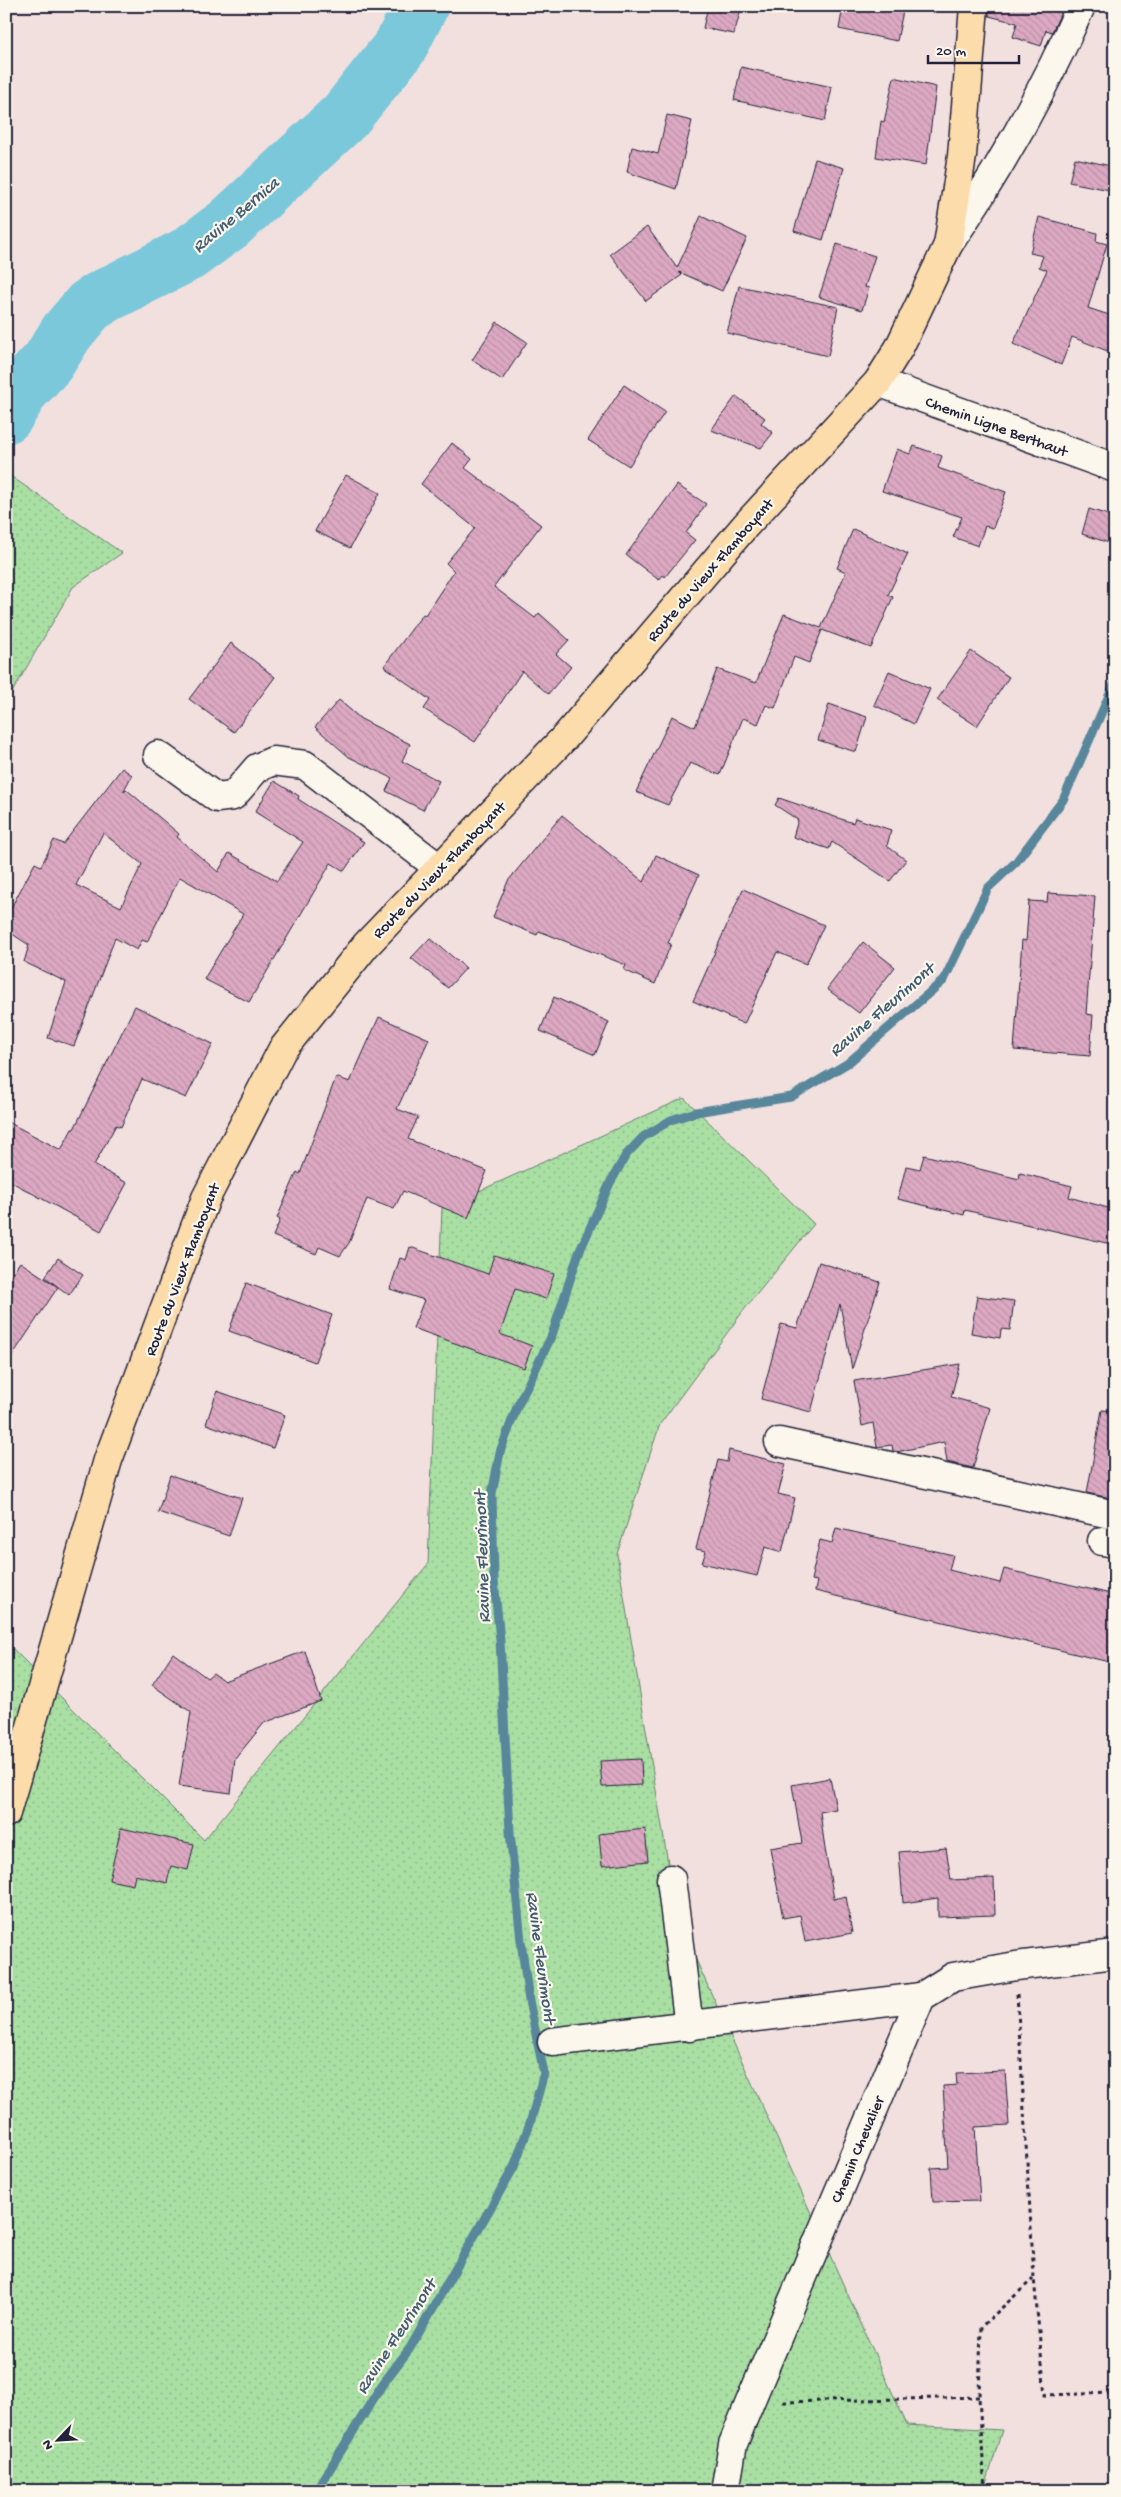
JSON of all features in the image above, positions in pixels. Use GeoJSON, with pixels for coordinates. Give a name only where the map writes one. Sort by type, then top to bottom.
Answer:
{"type":"FeatureCollection","features":[{"type":"Feature","properties":{"kind":"main road","name":"Route du Vieux Flamboyant"},"geometry":{"type":"LineString","coordinates":[[6,1813],[108,1460],[206,1198],[282,1050],[366,945],[566,736],[745,526],[878,382],[899,348],[948,246],[962,156],[974,6]]}},
{"type":"Feature","properties":{"kind":"street"},"geometry":{"type":"LineString","coordinates":[[948,246],[1010,148],[1056,64],[1081,6]]}},
{"type":"Feature","properties":{"kind":"street","name":"Chemin Ligne Berthaut"},"geometry":{"type":"LineString","coordinates":[[878,382],[1115,468]]}},
{"type":"Feature","properties":{"kind":"street"},"geometry":{"type":"LineString","coordinates":[[158,755],[217,798],[233,796],[257,768],[273,761],[305,765],[439,868]]}},
{"type":"Feature","properties":{"kind":"street"},"geometry":{"type":"LineString","coordinates":[[780,1442],[1115,1515]]}},
{"type":"Feature","properties":{"kind":"street"},"geometry":{"type":"LineString","coordinates":[[671,1879],[689,2027]]}},
{"type":"Feature","properties":{"kind":"street"},"geometry":{"type":"LineString","coordinates":[[552,2042],[689,2027],[921,1997],[953,1977],[1016,1966],[1112,1955]]}},
{"type":"Feature","properties":{"kind":"street","name":"Chemin Chevalier"},"geometry":{"type":"LineString","coordinates":[[725,2491],[733,2444],[921,1997]]}},
{"type":"Feature","properties":{"kind":"path"},"geometry":{"type":"LineString","coordinates":[[1016,1966],[1034,2278],[1045,2395],[1115,2393]]}},
{"type":"Feature","properties":{"kind":"path"},"geometry":{"type":"LineString","coordinates":[[986,2491],[979,2397],[980,2327],[1034,2278]]}},
{"type":"Feature","properties":{"kind":"path"},"geometry":{"type":"LineString","coordinates":[[750,2402],[979,2397]]}},
{"type":"Feature","properties":{"kind":"green space"},"geometry":{"type":"Polygon","coordinates":[[[6,473],[122,553],[73,587],[6,703],[6,473]]]}},
{"type":"Feature","properties":{"kind":"green space"},"geometry":{"type":"Polygon","coordinates":[[[684,1098],[814,1224],[744,1310],[660,1424],[617,1554],[677,1918],[907,2425],[1002,2430],[984,2491],[6,2491],[6,1642],[204,1840],[428,1564],[442,1208],[684,1098]]]}},
{"type":"Feature","properties":{"kind":"building"},"geometry":{"type":"Polygon","coordinates":[[[708,6],[742,6],[734,34],[703,28],[708,6]]]}},
{"type":"Feature","properties":{"kind":"building"},"geometry":{"type":"Polygon","coordinates":[[[843,6],[904,6],[897,41],[839,29],[843,6]]]}},
{"type":"Feature","properties":{"kind":"building"},"geometry":{"type":"Polygon","coordinates":[[[989,6],[1064,6],[1052,32],[1046,30],[1041,46],[1013,37],[1017,23],[989,16],[989,6]]]}},
{"type":"Feature","properties":{"kind":"building"},"geometry":{"type":"Polygon","coordinates":[[[741,67],[832,87],[825,121],[734,100],[741,67]]]}},
{"type":"Feature","properties":{"kind":"building"},"geometry":{"type":"Polygon","coordinates":[[[894,77],[936,87],[926,165],[876,157],[881,121],[884,122],[894,77]]]}},
{"type":"Feature","properties":{"kind":"building"},"geometry":{"type":"Polygon","coordinates":[[[667,115],[692,121],[676,189],[627,172],[632,147],[658,154],[667,115]]]}},
{"type":"Feature","properties":{"kind":"building"},"geometry":{"type":"Polygon","coordinates":[[[1075,158],[1115,167],[1115,191],[1069,182],[1075,158]]]}},
{"type":"Feature","properties":{"kind":"building"},"geometry":{"type":"Polygon","coordinates":[[[815,159],[844,168],[823,240],[794,231],[815,159]]]}},
{"type":"Feature","properties":{"kind":"building"},"geometry":{"type":"Polygon","coordinates":[[[701,216],[747,238],[722,291],[679,272],[682,275],[646,301],[610,254],[647,227],[677,268],[701,216]]]}},
{"type":"Feature","properties":{"kind":"building"},"geometry":{"type":"Polygon","coordinates":[[[1039,217],[1097,233],[1096,241],[1107,244],[1088,308],[1115,317],[1115,354],[1072,337],[1061,365],[1013,344],[1047,270],[1039,267],[1043,256],[1030,253],[1039,217]]]}},
{"type":"Feature","properties":{"kind":"building"},"geometry":{"type":"Polygon","coordinates":[[[837,244],[875,256],[865,287],[869,288],[862,310],[819,297],[837,244]]]}},
{"type":"Feature","properties":{"kind":"building"},"geometry":{"type":"Polygon","coordinates":[[[739,286],[838,307],[828,356],[727,333],[739,286]]]}},
{"type":"Feature","properties":{"kind":"building"},"geometry":{"type":"Polygon","coordinates":[[[497,322],[527,342],[502,380],[472,360],[497,322]]]}},
{"type":"Feature","properties":{"kind":"building"},"geometry":{"type":"Polygon","coordinates":[[[624,385],[665,412],[629,466],[588,440],[624,385]]]}},
{"type":"Feature","properties":{"kind":"building"},"geometry":{"type":"Polygon","coordinates":[[[736,396],[765,418],[761,423],[773,433],[761,448],[711,430],[736,396]]]}},
{"type":"Feature","properties":{"kind":"building"},"geometry":{"type":"Polygon","coordinates":[[[452,443],[472,459],[465,468],[541,525],[494,587],[535,618],[539,613],[569,640],[556,654],[571,667],[548,694],[522,671],[475,742],[424,709],[430,700],[384,666],[423,614],[425,615],[454,571],[446,563],[475,528],[421,484],[452,443]]]}},
{"type":"Feature","properties":{"kind":"building"},"geometry":{"type":"Polygon","coordinates":[[[914,446],[942,456],[938,468],[1006,492],[993,528],[985,526],[978,546],[953,537],[962,517],[882,491],[897,449],[910,454],[914,446]]]}},
{"type":"Feature","properties":{"kind":"building"},"geometry":{"type":"Polygon","coordinates":[[[346,475],[380,493],[350,548],[315,531],[346,475]]]}},
{"type":"Feature","properties":{"kind":"building"},"geometry":{"type":"Polygon","coordinates":[[[677,485],[706,504],[686,533],[695,540],[665,577],[663,575],[659,580],[626,555],[677,485]]]}},
{"type":"Feature","properties":{"kind":"building"},"geometry":{"type":"Polygon","coordinates":[[[1089,509],[1115,517],[1115,545],[1082,534],[1089,509]]]}},
{"type":"Feature","properties":{"kind":"building"},"geometry":{"type":"Polygon","coordinates":[[[853,529],[908,554],[888,595],[893,597],[871,648],[822,630],[809,663],[794,657],[775,708],[766,705],[758,724],[743,718],[720,775],[690,763],[668,805],[636,792],[672,716],[695,727],[717,669],[756,683],[784,614],[821,628],[846,572],[837,568],[853,529]]]}},
{"type":"Feature","properties":{"kind":"building"},"geometry":{"type":"Polygon","coordinates":[[[231,643],[275,677],[234,732],[189,699],[231,643]]]}},
{"type":"Feature","properties":{"kind":"building"},"geometry":{"type":"Polygon","coordinates":[[[971,651],[1009,677],[977,726],[937,700],[971,651]]]}},
{"type":"Feature","properties":{"kind":"building"},"geometry":{"type":"Polygon","coordinates":[[[889,671],[930,689],[914,724],[874,705],[889,671]]]}},
{"type":"Feature","properties":{"kind":"building"},"geometry":{"type":"Polygon","coordinates":[[[339,700],[361,719],[410,744],[402,761],[439,781],[423,810],[386,791],[392,778],[349,757],[315,727],[339,700]]]}},
{"type":"Feature","properties":{"kind":"building"},"geometry":{"type":"Polygon","coordinates":[[[829,704],[867,717],[856,752],[818,740],[829,704]]]}},
{"type":"Feature","properties":{"kind":"building"},"geometry":{"type":"Polygon","coordinates":[[[122,768],[132,775],[123,792],[126,789],[179,834],[177,837],[218,872],[229,853],[277,881],[303,842],[255,812],[274,781],[299,796],[298,799],[364,842],[344,871],[331,863],[249,1002],[204,979],[243,914],[180,877],[147,942],[142,940],[137,950],[115,938],[74,1046],[48,1038],[66,982],[24,962],[29,945],[6,930],[6,917],[35,863],[41,866],[54,840],[63,844],[122,768]],[[103,833],[76,885],[121,907],[142,864],[103,833]]]}},
{"type":"Feature","properties":{"kind":"building"},"geometry":{"type":"Polygon","coordinates":[[[779,798],[853,823],[855,818],[891,830],[887,846],[906,860],[890,881],[832,842],[829,849],[793,837],[798,820],[775,805],[779,798]]]}},
{"type":"Feature","properties":{"kind":"building"},"geometry":{"type":"Polygon","coordinates":[[[562,815],[644,882],[656,855],[699,875],[668,943],[671,944],[655,984],[624,970],[626,965],[539,931],[537,935],[493,917],[508,881],[562,815]]]}},
{"type":"Feature","properties":{"kind":"building"},"geometry":{"type":"Polygon","coordinates":[[[743,889],[824,925],[806,964],[777,952],[744,1024],[693,1001],[743,889]]]}},
{"type":"Feature","properties":{"kind":"building"},"geometry":{"type":"Polygon","coordinates":[[[1048,893],[1095,896],[1086,1014],[1093,1015],[1090,1056],[1014,1050],[1022,940],[1026,941],[1029,901],[1047,902],[1048,893]]]}},
{"type":"Feature","properties":{"kind":"building"},"geometry":{"type":"Polygon","coordinates":[[[430,938],[466,968],[448,988],[411,958],[430,938]]]}},
{"type":"Feature","properties":{"kind":"building"},"geometry":{"type":"Polygon","coordinates":[[[863,942],[895,967],[859,1013],[827,989],[863,942]]]}},
{"type":"Feature","properties":{"kind":"building"},"geometry":{"type":"Polygon","coordinates":[[[554,997],[609,1022],[595,1055],[540,1031],[554,997]]]}},
{"type":"Feature","properties":{"kind":"building"},"geometry":{"type":"Polygon","coordinates":[[[135,1006],[213,1044],[186,1098],[142,1079],[121,1127],[116,1125],[94,1165],[127,1183],[101,1231],[6,1179],[6,1121],[61,1150],[72,1129],[74,1129],[135,1006]]]}},
{"type":"Feature","properties":{"kind":"building"},"geometry":{"type":"Polygon","coordinates":[[[379,1017],[429,1039],[397,1109],[418,1117],[408,1139],[487,1171],[468,1218],[403,1191],[394,1209],[367,1199],[349,1243],[340,1256],[319,1247],[316,1254],[273,1236],[280,1220],[277,1218],[297,1172],[300,1174],[336,1077],[350,1082],[379,1017]]]}},
{"type":"Feature","properties":{"kind":"building"},"geometry":{"type":"Polygon","coordinates":[[[924,1155],[1019,1179],[1020,1173],[1072,1186],[1069,1197],[1115,1210],[1115,1245],[965,1210],[964,1215],[898,1199],[906,1166],[920,1169],[924,1155]]]}},
{"type":"Feature","properties":{"kind":"building"},"geometry":{"type":"Polygon","coordinates":[[[410,1247],[488,1274],[494,1255],[554,1274],[546,1299],[515,1289],[500,1334],[532,1346],[524,1368],[413,1328],[424,1300],[390,1289],[400,1258],[406,1260],[410,1247]]]}},
{"type":"Feature","properties":{"kind":"building"},"geometry":{"type":"Polygon","coordinates":[[[58,1258],[83,1275],[69,1295],[45,1277],[58,1258]]]}},
{"type":"Feature","properties":{"kind":"building"},"geometry":{"type":"Polygon","coordinates":[[[20,1262],[58,1287],[6,1365],[6,1282],[20,1262]]]}},
{"type":"Feature","properties":{"kind":"building"},"geometry":{"type":"Polygon","coordinates":[[[819,1262],[880,1282],[852,1369],[840,1304],[811,1412],[761,1399],[781,1324],[797,1328],[819,1262]]]}},
{"type":"Feature","properties":{"kind":"building"},"geometry":{"type":"Polygon","coordinates":[[[246,1283],[332,1315],[315,1362],[229,1331],[246,1283]]]}},
{"type":"Feature","properties":{"kind":"building"},"geometry":{"type":"Polygon","coordinates":[[[977,1296],[1014,1301],[1010,1330],[1001,1329],[1000,1338],[971,1333],[977,1296]]]}},
{"type":"Feature","properties":{"kind":"building"},"geometry":{"type":"Polygon","coordinates":[[[960,1364],[951,1397],[990,1408],[973,1468],[947,1462],[944,1442],[896,1452],[893,1451],[892,1445],[877,1447],[873,1423],[862,1426],[854,1381],[960,1364]]]}},
{"type":"Feature","properties":{"kind":"building"},"geometry":{"type":"Polygon","coordinates":[[[217,1391],[285,1415],[273,1448],[206,1424],[217,1391]]]}},
{"type":"Feature","properties":{"kind":"building"},"geometry":{"type":"Polygon","coordinates":[[[1102,1410],[1115,1411],[1115,1499],[1087,1493],[1102,1410]]]}},
{"type":"Feature","properties":{"kind":"building"},"geometry":{"type":"Polygon","coordinates":[[[729,1450],[786,1464],[778,1494],[795,1498],[782,1552],[765,1547],[757,1576],[702,1563],[706,1551],[696,1549],[718,1460],[727,1462],[729,1450]]]}},
{"type":"Feature","properties":{"kind":"building"},"geometry":{"type":"Polygon","coordinates":[[[170,1475],[242,1498],[229,1536],[158,1512],[170,1475]]]}},
{"type":"Feature","properties":{"kind":"building"},"geometry":{"type":"Polygon","coordinates":[[[836,1528],[953,1555],[949,1570],[1000,1583],[1004,1569],[1115,1595],[1115,1653],[1112,1652],[1109,1662],[815,1591],[817,1581],[811,1580],[820,1540],[832,1543],[836,1528]]]}},
{"type":"Feature","properties":{"kind":"building"},"geometry":{"type":"Polygon","coordinates":[[[305,1651],[321,1701],[264,1723],[235,1759],[231,1793],[179,1786],[191,1712],[152,1685],[173,1653],[207,1678],[213,1673],[224,1681],[305,1651]]]}},
{"type":"Feature","properties":{"kind":"building"},"geometry":{"type":"Polygon","coordinates":[[[641,1759],[642,1785],[602,1787],[600,1761],[641,1759]]]}},
{"type":"Feature","properties":{"kind":"building"},"geometry":{"type":"Polygon","coordinates":[[[830,1778],[836,1809],[820,1812],[825,1849],[834,1899],[846,1896],[852,1933],[805,1942],[800,1915],[783,1918],[770,1848],[802,1843],[792,1785],[830,1778]]]}},
{"type":"Feature","properties":{"kind":"building"},"geometry":{"type":"Polygon","coordinates":[[[121,1828],[194,1844],[188,1870],[171,1866],[167,1883],[135,1875],[133,1885],[109,1880],[121,1828]]]}},
{"type":"Feature","properties":{"kind":"building"},"geometry":{"type":"Polygon","coordinates":[[[645,1829],[648,1861],[602,1866],[599,1834],[645,1829]]]}},
{"type":"Feature","properties":{"kind":"building"},"geometry":{"type":"Polygon","coordinates":[[[946,1848],[951,1880],[994,1878],[995,1915],[938,1917],[938,1898],[903,1903],[899,1852],[946,1848]]]}},
{"type":"Feature","properties":{"kind":"building"},"geometry":{"type":"Polygon","coordinates":[[[1005,2071],[1009,2125],[975,2127],[980,2201],[933,2202],[931,2168],[948,2167],[943,2086],[957,2085],[956,2073],[1005,2071]]]}},
{"type":"Feature","properties":{"kind":"waterway","name":"Ravine Bernica"},"geometry":{"type":"LineString","coordinates":[[6,416],[23,389],[48,362],[67,332],[89,306],[188,254],[229,224],[345,116],[400,47],[421,6]]}},
{"type":"Feature","properties":{"kind":"waterway","name":"Ravine Fleurimont"},"geometry":{"type":"LineString","coordinates":[[316,2491],[382,2385],[410,2348],[514,2167],[531,2120],[544,2073],[529,2001],[510,1832],[500,1640],[494,1580],[492,1494],[500,1452],[517,1407],[552,1335],[578,1255],[610,1183],[626,1155],[643,1137],[671,1120],[696,1112],[791,1097],[848,1063],[944,980],[988,888],[1016,862],[1063,800],[1115,682]]}}]}
